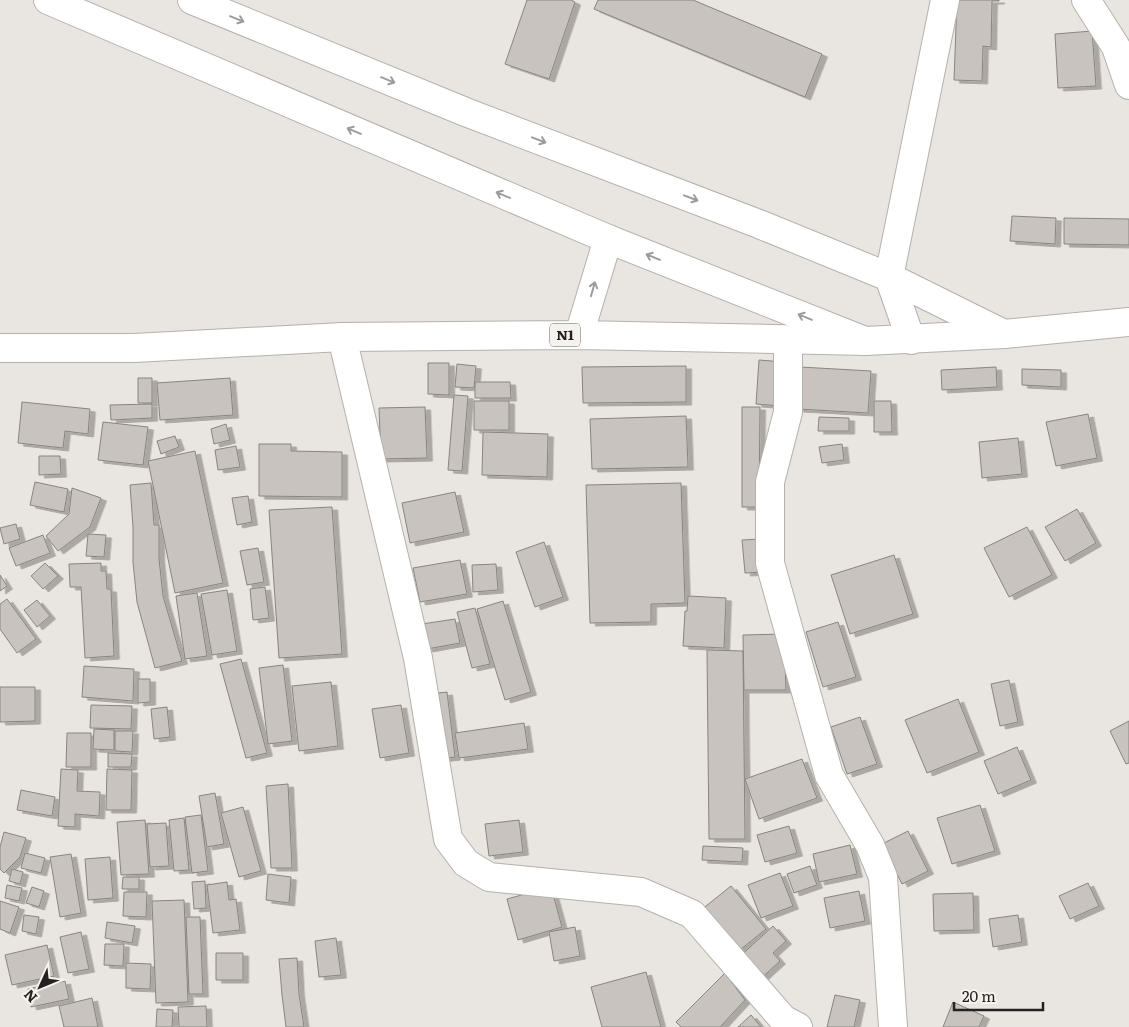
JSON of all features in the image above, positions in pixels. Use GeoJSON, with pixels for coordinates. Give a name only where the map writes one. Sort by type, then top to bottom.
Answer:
{"type":"FeatureCollection","features":[{"type":"Feature","properties":{"kind":"main road"},"geometry":{"type":"LineString","coordinates":[[192,0],[468,113],[759,224],[889,277],[1004,334]]}},
{"type":"Feature","properties":{"kind":"main road"},"geometry":{"type":"LineString","coordinates":[[911,340],[889,277],[945,0]]}},
{"type":"Feature","properties":{"kind":"main road"},"geometry":{"type":"LineString","coordinates":[[1086,0],[1116,47],[1129,85]]}},
{"type":"Feature","properties":{"kind":"main road"},"geometry":{"type":"LineString","coordinates":[[54,1],[608,239],[866,341]]}},
{"type":"Feature","properties":{"kind":"main road"},"geometry":{"type":"LineString","coordinates":[[579,335],[608,239]]}},
{"type":"Feature","properties":{"kind":"main road","name":"N1"},"geometry":{"type":"LineString","coordinates":[[0,348],[134,348],[342,337],[579,335],[788,340],[911,340],[1004,334],[1129,322]]}},
{"type":"Feature","properties":{"kind":"main road"},"geometry":{"type":"LineString","coordinates":[[342,337],[418,658],[448,839],[466,863],[489,877],[641,892],[692,914],[783,1018],[798,1027]]}},
{"type":"Feature","properties":{"kind":"main road"},"geometry":{"type":"LineString","coordinates":[[788,340],[788,412],[770,482],[770,563],[830,776],[870,844],[883,877],[893,1027]]}},
{"type":"Feature","properties":{"kind":"building"},"geometry":{"type":"Polygon","coordinates":[[[527,0],[571,0],[575,2],[549,79],[505,64],[527,0]]]}},
{"type":"Feature","properties":{"kind":"building"},"geometry":{"type":"Polygon","coordinates":[[[598,0],[693,0],[822,54],[805,97],[594,9],[598,0]]]}},
{"type":"Feature","properties":{"kind":"building"},"geometry":{"type":"Polygon","coordinates":[[[957,0],[999,0],[992,1],[991,47],[983,46],[982,81],[954,80],[957,0]]]}},
{"type":"Feature","properties":{"kind":"building"},"geometry":{"type":"Polygon","coordinates":[[[1092,31],[1096,86],[1058,88],[1055,34],[1092,31]]]}},
{"type":"Feature","properties":{"kind":"building"},"geometry":{"type":"Polygon","coordinates":[[[1012,216],[1056,218],[1055,244],[1010,241],[1012,216]]]}},
{"type":"Feature","properties":{"kind":"building"},"geometry":{"type":"Polygon","coordinates":[[[1064,218],[1129,219],[1129,245],[1064,244],[1064,218]]]}},
{"type":"Feature","properties":{"kind":"building"},"geometry":{"type":"Polygon","coordinates":[[[759,360],[784,362],[781,406],[756,404],[759,360]]]}},
{"type":"Feature","properties":{"kind":"building"},"geometry":{"type":"Polygon","coordinates":[[[428,363],[449,363],[449,395],[428,394],[428,363]]]}},
{"type":"Feature","properties":{"kind":"building"},"geometry":{"type":"Polygon","coordinates":[[[457,364],[476,366],[474,388],[455,387],[457,364]]]}},
{"type":"Feature","properties":{"kind":"building"},"geometry":{"type":"Polygon","coordinates":[[[686,366],[686,402],[583,403],[582,367],[686,366]]]}},
{"type":"Feature","properties":{"kind":"building"},"geometry":{"type":"Polygon","coordinates":[[[800,367],[871,371],[868,413],[798,409],[800,367]]]}},
{"type":"Feature","properties":{"kind":"building"},"geometry":{"type":"Polygon","coordinates":[[[996,367],[997,387],[942,390],[941,370],[996,367]]]}},
{"type":"Feature","properties":{"kind":"building"},"geometry":{"type":"Polygon","coordinates":[[[1022,369],[1061,370],[1061,387],[1022,385],[1022,369]]]}},
{"type":"Feature","properties":{"kind":"building"},"geometry":{"type":"Polygon","coordinates":[[[138,378],[152,378],[152,403],[138,403],[138,378]]]}},
{"type":"Feature","properties":{"kind":"building"},"geometry":{"type":"Polygon","coordinates":[[[230,378],[233,415],[160,420],[157,383],[230,378]]]}},
{"type":"Feature","properties":{"kind":"building"},"geometry":{"type":"Polygon","coordinates":[[[475,382],[510,382],[511,398],[475,398],[475,382]]]}},
{"type":"Feature","properties":{"kind":"building"},"geometry":{"type":"Polygon","coordinates":[[[454,395],[468,396],[462,471],[448,470],[454,395]]]}},
{"type":"Feature","properties":{"kind":"building"},"geometry":{"type":"Polygon","coordinates":[[[474,401],[509,401],[509,430],[474,430],[474,401]]]}},
{"type":"Feature","properties":{"kind":"building"},"geometry":{"type":"Polygon","coordinates":[[[874,401],[891,401],[892,432],[874,432],[874,401]]]}},
{"type":"Feature","properties":{"kind":"building"},"geometry":{"type":"Polygon","coordinates":[[[22,402],[90,409],[88,434],[65,431],[63,448],[18,443],[22,402]]]}},
{"type":"Feature","properties":{"kind":"building"},"geometry":{"type":"Polygon","coordinates":[[[152,404],[152,418],[111,420],[110,405],[152,404]]]}},
{"type":"Feature","properties":{"kind":"building"},"geometry":{"type":"Polygon","coordinates":[[[425,407],[427,458],[381,459],[379,408],[425,407]]]}},
{"type":"Feature","properties":{"kind":"building"},"geometry":{"type":"Polygon","coordinates":[[[742,407],[760,407],[759,507],[742,507],[742,407]]]}},
{"type":"Feature","properties":{"kind":"building"},"geometry":{"type":"Polygon","coordinates":[[[1088,414],[1097,458],[1056,466],[1046,422],[1088,414]]]}},
{"type":"Feature","properties":{"kind":"building"},"geometry":{"type":"Polygon","coordinates":[[[686,416],[688,467],[592,469],[590,419],[686,416]]]}},
{"type":"Feature","properties":{"kind":"building"},"geometry":{"type":"Polygon","coordinates":[[[819,417],[849,418],[849,431],[818,431],[819,417]]]}},
{"type":"Feature","properties":{"kind":"building"},"geometry":{"type":"Polygon","coordinates":[[[103,422],[148,427],[143,465],[98,460],[103,422]]]}},
{"type":"Feature","properties":{"kind":"building"},"geometry":{"type":"Polygon","coordinates":[[[226,424],[230,440],[214,444],[211,429],[226,424]]]}},
{"type":"Feature","properties":{"kind":"building"},"geometry":{"type":"Polygon","coordinates":[[[483,432],[548,434],[547,477],[482,475],[483,432]]]}},
{"type":"Feature","properties":{"kind":"building"},"geometry":{"type":"Polygon","coordinates":[[[175,436],[179,447],[161,454],[157,441],[175,436]]]}},
{"type":"Feature","properties":{"kind":"building"},"geometry":{"type":"Polygon","coordinates":[[[1018,438],[1022,474],[982,478],[979,442],[1018,438]]]}},
{"type":"Feature","properties":{"kind":"building"},"geometry":{"type":"Polygon","coordinates":[[[259,444],[291,444],[291,451],[342,452],[342,497],[259,496],[259,444]]]}},
{"type":"Feature","properties":{"kind":"building"},"geometry":{"type":"Polygon","coordinates":[[[842,444],[844,460],[822,463],[819,447],[842,444]]]}},
{"type":"Feature","properties":{"kind":"building"},"geometry":{"type":"Polygon","coordinates":[[[236,446],[240,467],[218,470],[215,450],[236,446]]]}},
{"type":"Feature","properties":{"kind":"building"},"geometry":{"type":"Polygon","coordinates":[[[195,451],[223,583],[175,593],[148,461],[195,451]]]}},
{"type":"Feature","properties":{"kind":"building"},"geometry":{"type":"Polygon","coordinates":[[[39,456],[60,456],[61,474],[39,475],[39,456]]]}},
{"type":"Feature","properties":{"kind":"building"},"geometry":{"type":"Polygon","coordinates":[[[35,482],[68,489],[64,512],[30,505],[35,482]]]}},
{"type":"Feature","properties":{"kind":"building"},"geometry":{"type":"Polygon","coordinates":[[[151,483],[154,525],[159,525],[159,559],[163,596],[182,661],[155,668],[137,602],[133,562],[130,485],[151,483]]]}},
{"type":"Feature","properties":{"kind":"building"},"geometry":{"type":"Polygon","coordinates":[[[681,483],[685,603],[651,604],[651,622],[590,623],[586,485],[681,483]]]}},
{"type":"Feature","properties":{"kind":"building"},"geometry":{"type":"Polygon","coordinates":[[[72,488],[101,498],[90,527],[58,551],[46,536],[69,514],[72,488]]]}},
{"type":"Feature","properties":{"kind":"building"},"geometry":{"type":"Polygon","coordinates":[[[455,492],[464,532],[410,543],[402,503],[455,492]]]}},
{"type":"Feature","properties":{"kind":"building"},"geometry":{"type":"Polygon","coordinates":[[[248,496],[252,522],[237,525],[232,498],[248,496]]]}},
{"type":"Feature","properties":{"kind":"building"},"geometry":{"type":"Polygon","coordinates":[[[332,507],[342,654],[279,658],[269,510],[332,507]]]}},
{"type":"Feature","properties":{"kind":"building"},"geometry":{"type":"Polygon","coordinates":[[[1077,509],[1096,543],[1065,561],[1045,527],[1077,509]]]}},
{"type":"Feature","properties":{"kind":"building"},"geometry":{"type":"Polygon","coordinates":[[[16,524],[20,539],[4,544],[0,528],[16,524]]]}},
{"type":"Feature","properties":{"kind":"building"},"geometry":{"type":"Polygon","coordinates":[[[1027,527],[1052,575],[1009,597],[984,548],[1027,527]]]}},
{"type":"Feature","properties":{"kind":"building"},"geometry":{"type":"Polygon","coordinates":[[[88,534],[106,535],[104,557],[86,556],[88,534]]]}},
{"type":"Feature","properties":{"kind":"building"},"geometry":{"type":"Polygon","coordinates":[[[43,535],[50,553],[16,566],[9,548],[43,535]]]}},
{"type":"Feature","properties":{"kind":"building"},"geometry":{"type":"Polygon","coordinates":[[[761,539],[764,572],[745,573],[742,540],[761,539]]]}},
{"type":"Feature","properties":{"kind":"building"},"geometry":{"type":"Polygon","coordinates":[[[544,542],[563,597],[535,607],[516,552],[544,542]]]}},
{"type":"Feature","properties":{"kind":"building"},"geometry":{"type":"Polygon","coordinates":[[[258,548],[264,582],[247,585],[240,551],[258,548]]]}},
{"type":"Feature","properties":{"kind":"building"},"geometry":{"type":"Polygon","coordinates":[[[894,555],[913,614],[850,634],[831,575],[894,555]]]}},
{"type":"Feature","properties":{"kind":"building"},"geometry":{"type":"Polygon","coordinates":[[[460,560],[467,594],[420,602],[413,568],[460,560]]]}},
{"type":"Feature","properties":{"kind":"building"},"geometry":{"type":"Polygon","coordinates":[[[45,563],[58,576],[43,589],[31,576],[45,563]]]}},
{"type":"Feature","properties":{"kind":"building"},"geometry":{"type":"Polygon","coordinates":[[[101,563],[101,571],[106,571],[107,589],[111,589],[114,656],[85,658],[81,587],[70,587],[69,564],[101,563]]]}},
{"type":"Feature","properties":{"kind":"building"},"geometry":{"type":"Polygon","coordinates":[[[496,564],[498,590],[473,592],[472,565],[496,564]]]}},
{"type":"Feature","properties":{"kind":"building"},"geometry":{"type":"Polygon","coordinates":[[[0,575],[7,586],[0,591],[0,575]]]}},
{"type":"Feature","properties":{"kind":"building"},"geometry":{"type":"Polygon","coordinates":[[[265,587],[269,618],[253,620],[250,589],[265,587]]]}},
{"type":"Feature","properties":{"kind":"building"},"geometry":{"type":"Polygon","coordinates":[[[227,590],[237,651],[212,655],[201,594],[227,590]]]}},
{"type":"Feature","properties":{"kind":"building"},"geometry":{"type":"Polygon","coordinates":[[[197,593],[207,656],[185,659],[176,596],[197,593]]]}},
{"type":"Feature","properties":{"kind":"building"},"geometry":{"type":"Polygon","coordinates":[[[688,596],[726,598],[724,648],[683,646],[688,596]]]}},
{"type":"Feature","properties":{"kind":"building"},"geometry":{"type":"Polygon","coordinates":[[[7,599],[36,639],[17,653],[0,629],[0,604],[7,599]]]}},
{"type":"Feature","properties":{"kind":"building"},"geometry":{"type":"Polygon","coordinates":[[[37,600],[50,616],[37,627],[24,610],[37,600]]]}},
{"type":"Feature","properties":{"kind":"building"},"geometry":{"type":"Polygon","coordinates":[[[503,601],[531,692],[505,700],[477,609],[503,601]]]}},
{"type":"Feature","properties":{"kind":"building"},"geometry":{"type":"Polygon","coordinates":[[[475,608],[490,664],[472,668],[457,612],[475,608]]]}},
{"type":"Feature","properties":{"kind":"building"},"geometry":{"type":"Polygon","coordinates":[[[455,619],[460,643],[427,649],[422,624],[455,619]]]}},
{"type":"Feature","properties":{"kind":"building"},"geometry":{"type":"Polygon","coordinates":[[[838,622],[856,677],[823,687],[806,632],[838,622]]]}},
{"type":"Feature","properties":{"kind":"building"},"geometry":{"type":"Polygon","coordinates":[[[784,634],[786,690],[744,690],[743,635],[784,634]]]}},
{"type":"Feature","properties":{"kind":"building"},"geometry":{"type":"Polygon","coordinates":[[[707,650],[743,651],[745,839],[709,839],[707,650]]]}},
{"type":"Feature","properties":{"kind":"building"},"geometry":{"type":"Polygon","coordinates":[[[241,659],[267,753],[246,758],[220,664],[241,659]]]}},
{"type":"Feature","properties":{"kind":"building"},"geometry":{"type":"Polygon","coordinates":[[[283,665],[292,741],[268,744],[259,668],[283,665]]]}},
{"type":"Feature","properties":{"kind":"building"},"geometry":{"type":"Polygon","coordinates":[[[84,666],[134,669],[133,701],[82,697],[84,666]]]}},
{"type":"Feature","properties":{"kind":"building"},"geometry":{"type":"Polygon","coordinates":[[[138,679],[150,679],[150,702],[138,703],[138,679]]]}},
{"type":"Feature","properties":{"kind":"building"},"geometry":{"type":"Polygon","coordinates":[[[1009,680],[1018,722],[1000,726],[991,684],[1009,680]]]}},
{"type":"Feature","properties":{"kind":"building"},"geometry":{"type":"Polygon","coordinates":[[[331,682],[338,746],[299,751],[292,686],[331,682]]]}},
{"type":"Feature","properties":{"kind":"building"},"geometry":{"type":"Polygon","coordinates":[[[0,687],[35,687],[35,721],[0,722],[0,687]]]}},
{"type":"Feature","properties":{"kind":"building"},"geometry":{"type":"Polygon","coordinates":[[[447,692],[455,757],[439,759],[430,694],[447,692]]]}},
{"type":"Feature","properties":{"kind":"building"},"geometry":{"type":"Polygon","coordinates":[[[958,699],[979,752],[927,773],[905,720],[958,699]]]}},
{"type":"Feature","properties":{"kind":"building"},"geometry":{"type":"Polygon","coordinates":[[[91,705],[132,706],[131,729],[90,728],[91,705]]]}},
{"type":"Feature","properties":{"kind":"building"},"geometry":{"type":"Polygon","coordinates":[[[401,705],[409,753],[380,758],[372,709],[401,705]]]}},
{"type":"Feature","properties":{"kind":"building"},"geometry":{"type":"Polygon","coordinates":[[[167,707],[170,737],[154,739],[151,709],[167,707]]]}},
{"type":"Feature","properties":{"kind":"building"},"geometry":{"type":"Polygon","coordinates":[[[860,717],[877,764],[847,774],[831,727],[860,717]]]}},
{"type":"Feature","properties":{"kind":"building"},"geometry":{"type":"Polygon","coordinates":[[[1129,721],[1129,763],[1126,764],[1110,731],[1129,721]]]}},
{"type":"Feature","properties":{"kind":"building"},"geometry":{"type":"Polygon","coordinates":[[[524,723],[528,749],[459,758],[455,733],[524,723]]]}},
{"type":"Feature","properties":{"kind":"building"},"geometry":{"type":"Polygon","coordinates":[[[94,729],[114,730],[114,750],[93,749],[94,729]]]}},
{"type":"Feature","properties":{"kind":"building"},"geometry":{"type":"Polygon","coordinates":[[[115,731],[133,731],[132,752],[115,751],[115,731]]]}},
{"type":"Feature","properties":{"kind":"building"},"geometry":{"type":"Polygon","coordinates":[[[67,733],[91,733],[91,767],[66,767],[67,733]]]}},
{"type":"Feature","properties":{"kind":"building"},"geometry":{"type":"Polygon","coordinates":[[[1017,747],[1031,780],[998,794],[984,761],[1017,747]]]}},
{"type":"Feature","properties":{"kind":"building"},"geometry":{"type":"Polygon","coordinates":[[[108,753],[132,754],[131,767],[108,767],[108,753]]]}},
{"type":"Feature","properties":{"kind":"building"},"geometry":{"type":"Polygon","coordinates":[[[802,759],[817,798],[759,819],[745,779],[802,759]]]}},
{"type":"Feature","properties":{"kind":"building"},"geometry":{"type":"Polygon","coordinates":[[[61,769],[78,770],[77,791],[100,792],[99,816],[75,814],[75,827],[58,826],[61,769]]]}},
{"type":"Feature","properties":{"kind":"building"},"geometry":{"type":"Polygon","coordinates":[[[107,769],[132,770],[131,810],[106,810],[107,769]]]}},
{"type":"Feature","properties":{"kind":"building"},"geometry":{"type":"Polygon","coordinates":[[[288,784],[292,868],[271,868],[266,786],[288,784]]]}},
{"type":"Feature","properties":{"kind":"building"},"geometry":{"type":"Polygon","coordinates":[[[21,790],[55,797],[52,816],[17,810],[21,790]]]}},
{"type":"Feature","properties":{"kind":"building"},"geometry":{"type":"Polygon","coordinates":[[[215,793],[224,844],[207,847],[199,796],[215,793]]]}},
{"type":"Feature","properties":{"kind":"building"},"geometry":{"type":"Polygon","coordinates":[[[980,805],[995,851],[952,864],[937,818],[980,805]]]}},
{"type":"Feature","properties":{"kind":"building"},"geometry":{"type":"Polygon","coordinates":[[[243,807],[261,871],[239,877],[221,813],[243,807]]]}},
{"type":"Feature","properties":{"kind":"building"},"geometry":{"type":"Polygon","coordinates":[[[201,815],[208,871],[192,873],[185,817],[201,815]]]}},
{"type":"Feature","properties":{"kind":"building"},"geometry":{"type":"Polygon","coordinates":[[[184,818],[189,870],[174,871],[169,820],[184,818]]]}},
{"type":"Feature","properties":{"kind":"building"},"geometry":{"type":"Polygon","coordinates":[[[145,820],[149,874],[121,875],[117,822],[145,820]]]}},
{"type":"Feature","properties":{"kind":"building"},"geometry":{"type":"Polygon","coordinates":[[[519,820],[523,852],[489,856],[485,824],[519,820]]]}},
{"type":"Feature","properties":{"kind":"building"},"geometry":{"type":"Polygon","coordinates":[[[166,823],[169,866],[150,867],[147,824],[166,823]]]}},
{"type":"Feature","properties":{"kind":"building"},"geometry":{"type":"Polygon","coordinates":[[[789,826],[797,853],[765,862],[757,835],[789,826]]]}},
{"type":"Feature","properties":{"kind":"building"},"geometry":{"type":"Polygon","coordinates":[[[908,831],[928,871],[902,884],[882,844],[908,831]]]}},
{"type":"Feature","properties":{"kind":"building"},"geometry":{"type":"Polygon","coordinates":[[[4,832],[26,838],[20,857],[4,873],[0,869],[0,847],[4,832]]]}},
{"type":"Feature","properties":{"kind":"building"},"geometry":{"type":"Polygon","coordinates":[[[850,845],[857,874],[819,882],[813,854],[850,845]]]}},
{"type":"Feature","properties":{"kind":"building"},"geometry":{"type":"Polygon","coordinates":[[[703,846],[743,848],[742,862],[702,860],[703,846]]]}},
{"type":"Feature","properties":{"kind":"building"},"geometry":{"type":"Polygon","coordinates":[[[25,853],[45,858],[41,873],[21,868],[25,853]]]}},
{"type":"Feature","properties":{"kind":"building"},"geometry":{"type":"Polygon","coordinates":[[[71,854],[81,913],[60,917],[50,857],[71,854]]]}},
{"type":"Feature","properties":{"kind":"building"},"geometry":{"type":"Polygon","coordinates":[[[110,857],[113,898],[88,900],[85,859],[110,857]]]}},
{"type":"Feature","properties":{"kind":"building"},"geometry":{"type":"Polygon","coordinates":[[[810,866],[817,885],[794,893],[787,874],[810,866]]]}},
{"type":"Feature","properties":{"kind":"building"},"geometry":{"type":"Polygon","coordinates":[[[12,869],[23,872],[20,884],[9,881],[12,869]]]}},
{"type":"Feature","properties":{"kind":"building"},"geometry":{"type":"Polygon","coordinates":[[[780,873],[793,906],[761,918],[748,885],[780,873]]]}},
{"type":"Feature","properties":{"kind":"building"},"geometry":{"type":"Polygon","coordinates":[[[268,874],[291,877],[289,903],[266,900],[268,874]]]}},
{"type":"Feature","properties":{"kind":"building"},"geometry":{"type":"Polygon","coordinates":[[[123,877],[139,877],[139,889],[122,889],[123,877]]]}},
{"type":"Feature","properties":{"kind":"building"},"geometry":{"type":"Polygon","coordinates":[[[205,881],[206,908],[194,909],[192,882],[205,881]]]}},
{"type":"Feature","properties":{"kind":"building"},"geometry":{"type":"Polygon","coordinates":[[[227,882],[229,900],[236,899],[240,930],[213,933],[207,885],[227,882]]]}},
{"type":"Feature","properties":{"kind":"building"},"geometry":{"type":"Polygon","coordinates":[[[1088,883],[1099,906],[1070,919],[1059,896],[1088,883]]]}},
{"type":"Feature","properties":{"kind":"building"},"geometry":{"type":"Polygon","coordinates":[[[7,885],[22,888],[19,901],[5,898],[7,885]]]}},
{"type":"Feature","properties":{"kind":"building"},"geometry":{"type":"Polygon","coordinates":[[[731,886],[766,929],[735,954],[701,910],[731,886]]]}},
{"type":"Feature","properties":{"kind":"building"},"geometry":{"type":"Polygon","coordinates":[[[32,887],[44,891],[39,907],[26,903],[32,887]]]}},
{"type":"Feature","properties":{"kind":"building"},"geometry":{"type":"Polygon","coordinates":[[[551,887],[562,927],[518,940],[507,899],[551,887]]]}},
{"type":"Feature","properties":{"kind":"building"},"geometry":{"type":"Polygon","coordinates":[[[859,891],[865,921],[830,928],[824,898],[859,891]]]}},
{"type":"Feature","properties":{"kind":"building"},"geometry":{"type":"Polygon","coordinates":[[[124,892],[147,892],[146,917],[123,916],[124,892]]]}},
{"type":"Feature","properties":{"kind":"building"},"geometry":{"type":"Polygon","coordinates":[[[973,893],[974,930],[934,931],[933,894],[973,893]]]}},
{"type":"Feature","properties":{"kind":"building"},"geometry":{"type":"Polygon","coordinates":[[[184,900],[188,1002],[156,1003],[152,901],[184,900]]]}},
{"type":"Feature","properties":{"kind":"building"},"geometry":{"type":"Polygon","coordinates":[[[0,901],[19,907],[10,933],[0,929],[0,901]]]}},
{"type":"Feature","properties":{"kind":"building"},"geometry":{"type":"Polygon","coordinates":[[[24,915],[39,917],[36,934],[22,931],[24,915]]]}},
{"type":"Feature","properties":{"kind":"building"},"geometry":{"type":"Polygon","coordinates":[[[1018,915],[1022,942],[993,947],[989,919],[1018,915]]]}},
{"type":"Feature","properties":{"kind":"building"},"geometry":{"type":"Polygon","coordinates":[[[186,917],[200,917],[203,994],[189,994],[186,917]]]}},
{"type":"Feature","properties":{"kind":"building"},"geometry":{"type":"Polygon","coordinates":[[[107,922],[135,926],[132,943],[105,938],[107,922]]]}},
{"type":"Feature","properties":{"kind":"building"},"geometry":{"type":"Polygon","coordinates":[[[773,926],[786,941],[773,953],[780,961],[757,982],[737,959],[773,926]]]}},
{"type":"Feature","properties":{"kind":"building"},"geometry":{"type":"Polygon","coordinates":[[[575,927],[580,956],[554,961],[549,932],[575,927]]]}},
{"type":"Feature","properties":{"kind":"building"},"geometry":{"type":"Polygon","coordinates":[[[81,932],[89,969],[68,973],[60,937],[81,932]]]}},
{"type":"Feature","properties":{"kind":"building"},"geometry":{"type":"Polygon","coordinates":[[[336,938],[341,975],[319,977],[315,941],[336,938]]]}},
{"type":"Feature","properties":{"kind":"building"},"geometry":{"type":"Polygon","coordinates":[[[105,944],[124,944],[123,966],[104,965],[105,944]]]}},
{"type":"Feature","properties":{"kind":"building"},"geometry":{"type":"Polygon","coordinates":[[[47,945],[54,976],[12,985],[5,955],[47,945]]]}},
{"type":"Feature","properties":{"kind":"building"},"geometry":{"type":"Polygon","coordinates":[[[216,953],[243,953],[243,980],[216,980],[216,953]]]}},
{"type":"Feature","properties":{"kind":"building"},"geometry":{"type":"Polygon","coordinates":[[[297,958],[299,994],[304,1027],[286,1027],[279,959],[297,958]]]}},
{"type":"Feature","properties":{"kind":"building"},"geometry":{"type":"Polygon","coordinates":[[[126,963],[151,964],[150,989],[126,988],[126,963]]]}},
{"type":"Feature","properties":{"kind":"building"},"geometry":{"type":"Polygon","coordinates":[[[646,972],[661,1027],[602,1027],[591,987],[646,972]]]}},
{"type":"Feature","properties":{"kind":"building"},"geometry":{"type":"Polygon","coordinates":[[[725,973],[745,1000],[720,1027],[681,1027],[676,1022],[725,973]]]}},
{"type":"Feature","properties":{"kind":"building"},"geometry":{"type":"Polygon","coordinates":[[[65,981],[69,999],[31,1007],[28,989],[65,981]]]}},
{"type":"Feature","properties":{"kind":"building"},"geometry":{"type":"Polygon","coordinates":[[[835,995],[860,1000],[854,1027],[827,1027],[835,995]]]}},
{"type":"Feature","properties":{"kind":"building"},"geometry":{"type":"Polygon","coordinates":[[[92,998],[98,1027],[64,1027],[59,1006],[92,998]]]}},
{"type":"Feature","properties":{"kind":"building"},"geometry":{"type":"Polygon","coordinates":[[[953,1002],[984,1016],[979,1027],[943,1027],[953,1002]]]}},
{"type":"Feature","properties":{"kind":"building"},"geometry":{"type":"Polygon","coordinates":[[[206,1006],[207,1027],[179,1027],[178,1007],[206,1006]]]}},
{"type":"Feature","properties":{"kind":"building"},"geometry":{"type":"Polygon","coordinates":[[[157,1009],[173,1010],[172,1027],[156,1027],[157,1009]]]}},
{"type":"Feature","properties":{"kind":"building"},"geometry":{"type":"Polygon","coordinates":[[[751,1015],[761,1027],[738,1027],[751,1015]]]}}]}
